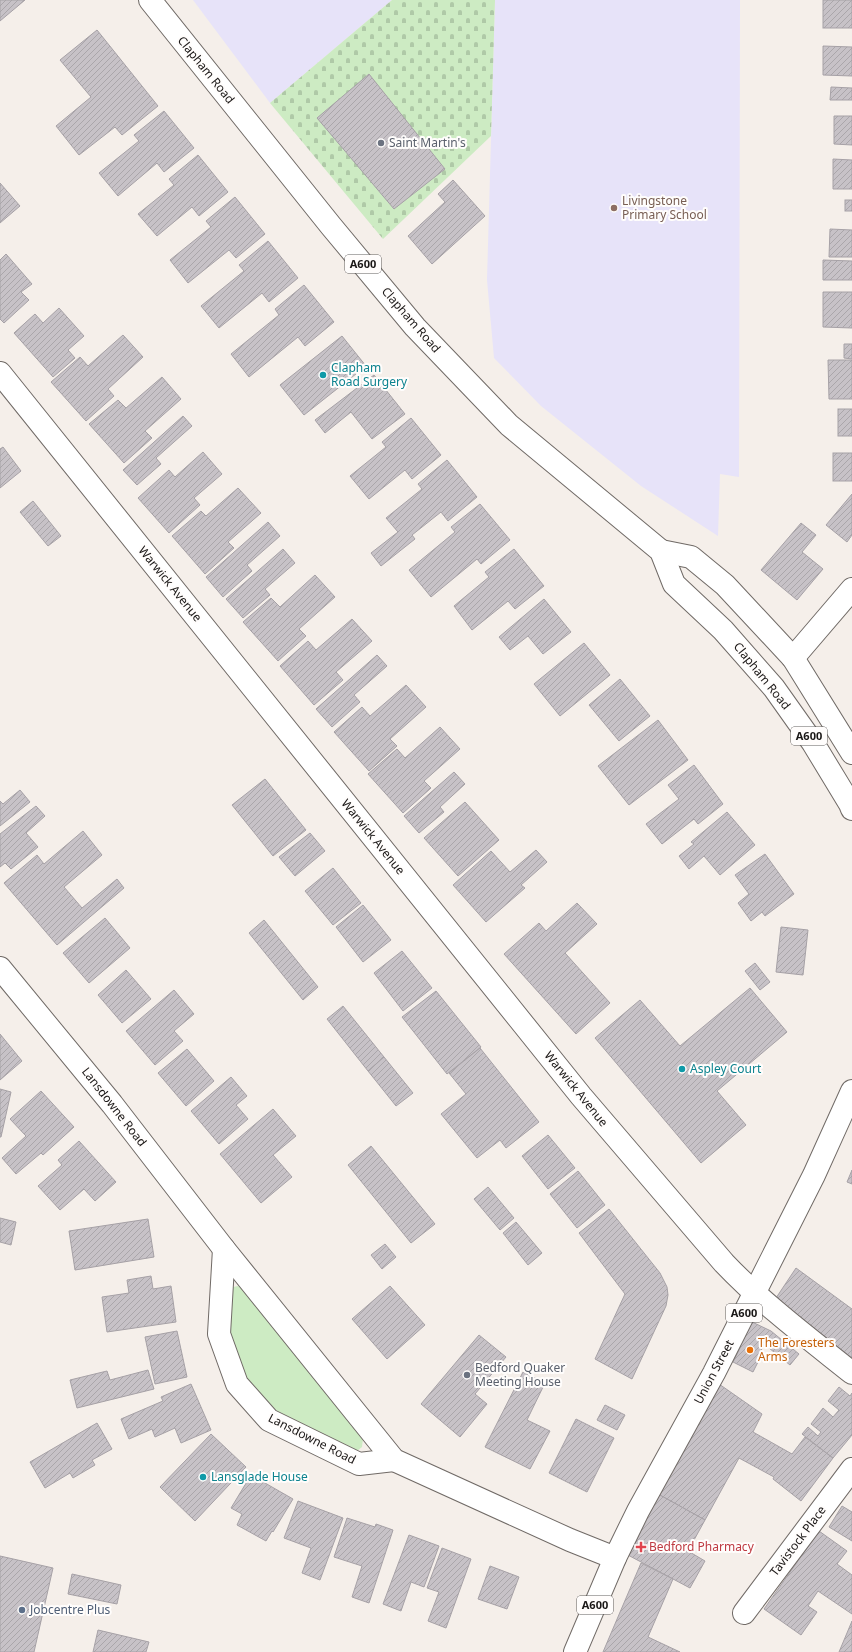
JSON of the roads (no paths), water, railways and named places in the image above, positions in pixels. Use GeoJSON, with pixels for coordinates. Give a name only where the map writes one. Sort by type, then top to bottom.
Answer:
{"type":"FeatureCollection","features":[{"type":"Feature","properties":{"kind":"street","name":"Clapham Road"},"geometry":{"type":"LineString","coordinates":[[150,0],[331,226],[415,327],[509,425],[661,551],[691,557],[725,586],[792,658],[852,753]]}},
{"type":"Feature","properties":{"kind":"street","name":"Warwick Avenue"},"geometry":{"type":"LineString","coordinates":[[0,373],[581,1096],[724,1263],[754,1294]]}},
{"type":"Feature","properties":{"kind":"street","name":"Clapham Road"},"geometry":{"type":"LineString","coordinates":[[661,551],[674,584],[723,630],[774,688],[813,743],[852,809]]}},
{"type":"Feature","properties":{"kind":"street"},"geometry":{"type":"LineString","coordinates":[[792,658],[852,589]]}},
{"type":"Feature","properties":{"kind":"street","name":"Lansdowne Road"},"geometry":{"type":"LineString","coordinates":[[0,968],[112,1104],[224,1249],[394,1460],[570,1540],[615,1558]]}},
{"type":"Feature","properties":{"kind":"street","name":"Union Street"},"geometry":{"type":"LineString","coordinates":[[575,1652],[615,1558],[642,1504],[714,1373],[814,1175],[852,1091]]}},
{"type":"Feature","properties":{"kind":"street","name":"Lansdowne Road"},"geometry":{"type":"LineString","coordinates":[[224,1249],[219,1334],[237,1384],[269,1420],[359,1464],[394,1460]]}},
{"type":"Feature","properties":{"kind":"street"},"geometry":{"type":"LineString","coordinates":[[754,1294],[852,1373]]}},
{"type":"Feature","properties":{"kind":"street","name":"Tavistock Place"},"geometry":{"type":"LineString","coordinates":[[744,1613],[852,1469]]}},
{"type":"Feature","properties":{"kind":"place","name":"Saint Martin's"},"geometry":{"type":"Point","coordinates":[381,143]}},
{"type":"Feature","properties":{"kind":"place","name":"Livingstone Primary School"},"geometry":{"type":"Point","coordinates":[614,208]}},
{"type":"Feature","properties":{"kind":"place","name":"Clapham Road Surgery"},"geometry":{"type":"Point","coordinates":[323,375]}},
{"type":"Feature","properties":{"kind":"place","name":"Aspley Court"},"geometry":{"type":"Point","coordinates":[682,1069]}},
{"type":"Feature","properties":{"kind":"place","name":"The Foresters Arms"},"geometry":{"type":"Point","coordinates":[750,1350]}},
{"type":"Feature","properties":{"kind":"place","name":"Bedford Quaker Meeting House"},"geometry":{"type":"Point","coordinates":[467,1375]}},
{"type":"Feature","properties":{"kind":"place","name":"Lansglade House"},"geometry":{"type":"Point","coordinates":[203,1477]}},
{"type":"Feature","properties":{"kind":"place","name":"Bedford Pharmacy"},"geometry":{"type":"Point","coordinates":[641,1547]}},
{"type":"Feature","properties":{"kind":"place","name":"Jobcentre Plus"},"geometry":{"type":"Point","coordinates":[22,1610]}}]}
